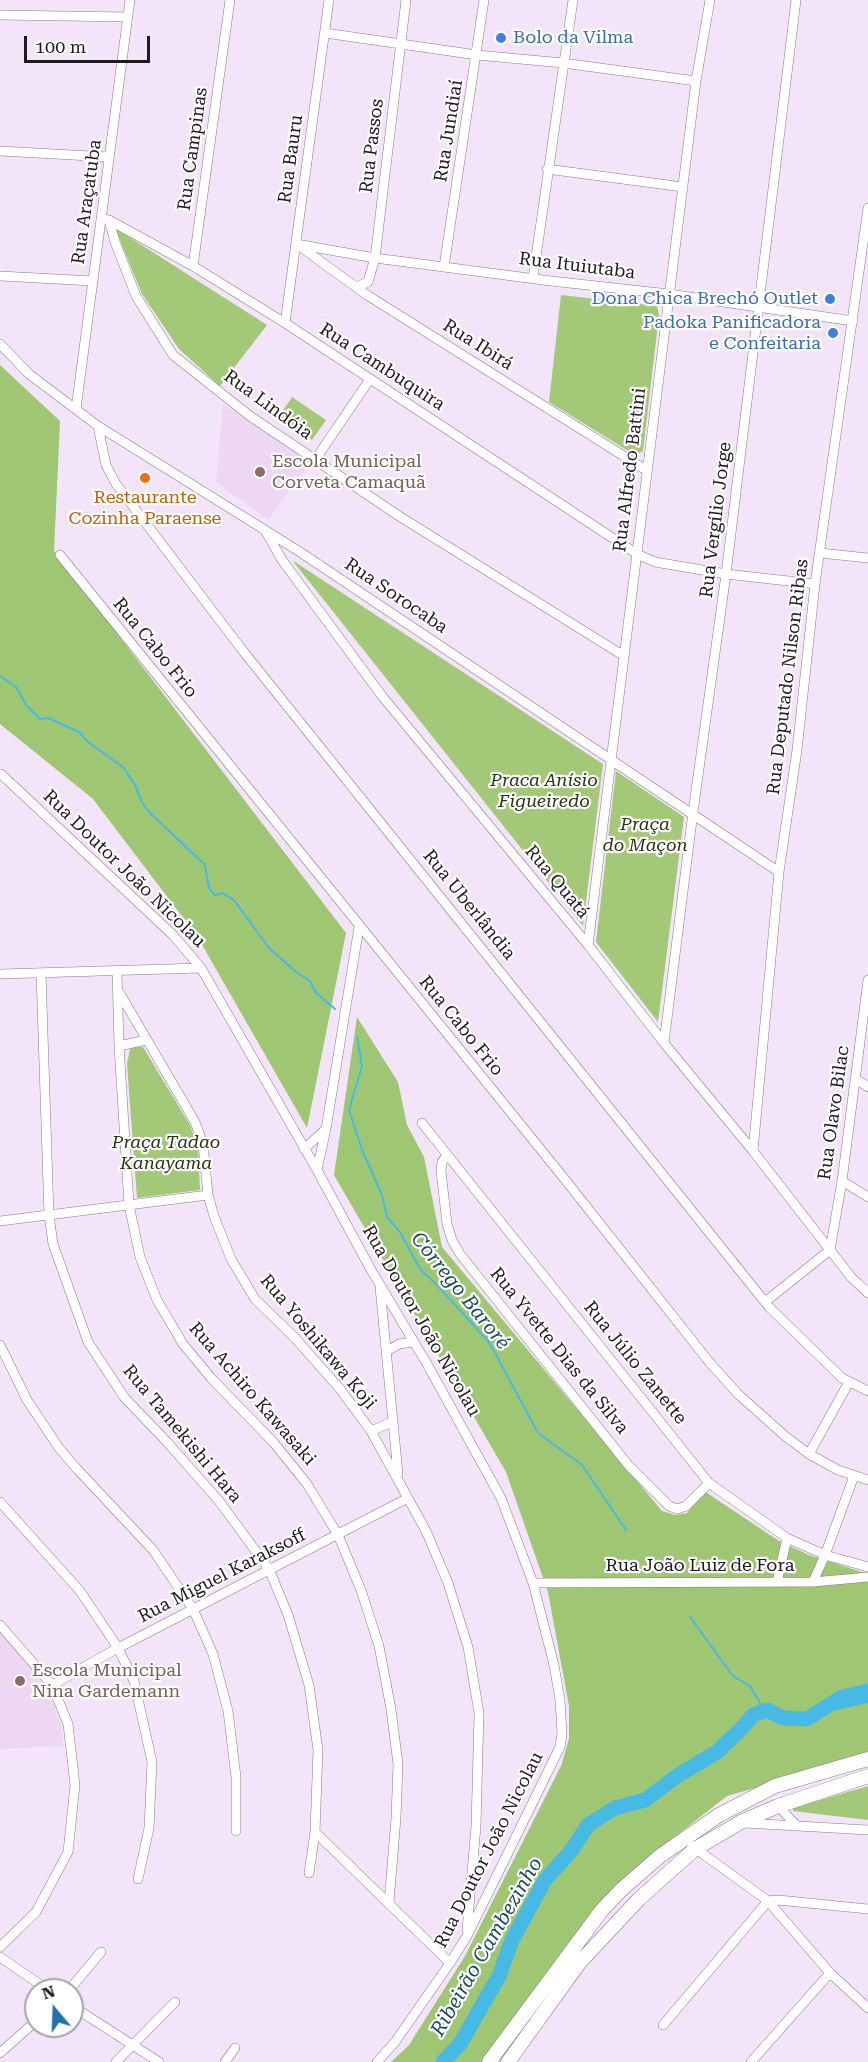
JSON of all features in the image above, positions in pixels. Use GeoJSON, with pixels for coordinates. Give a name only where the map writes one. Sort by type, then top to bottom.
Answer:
{"type":"FeatureCollection","features":[{"type":"Feature","properties":{"kind":"main road"},"geometry":{"type":"LineString","coordinates":[[489,2062],[603,1910],[641,1872],[685,1837],[718,1815],[776,1786],[868,1759]]}},
{"type":"Feature","properties":{"kind":"main road"},"geometry":{"type":"LineString","coordinates":[[508,2062],[580,1962],[639,1899],[695,1849],[741,1822],[778,1806],[868,1776]]}},
{"type":"Feature","properties":{"kind":"street","name":"Rua Araçatuba"},"geometry":{"type":"LineString","coordinates":[[76,409],[93,281],[105,219],[110,157],[130,0]]}},
{"type":"Feature","properties":{"kind":"street","name":"Rua Campinas"},"geometry":{"type":"LineString","coordinates":[[194,266],[230,0]]}},
{"type":"Feature","properties":{"kind":"street","name":"Rua Bauru"},"geometry":{"type":"LineString","coordinates":[[285,323],[329,0]]}},
{"type":"Feature","properties":{"kind":"street","name":"Rua Passos"},"geometry":{"type":"LineString","coordinates":[[356,287],[368,282],[375,258],[406,0]]}},
{"type":"Feature","properties":{"kind":"street","name":"Rua Jundiaí"},"geometry":{"type":"LineString","coordinates":[[444,267],[484,0]]}},
{"type":"Feature","properties":{"kind":"street"},"geometry":{"type":"LineString","coordinates":[[533,278],[562,63],[573,0]]}},
{"type":"Feature","properties":{"kind":"street","name":"Rua Alfredo Battini"},"geometry":{"type":"LineString","coordinates":[[588,945],[696,81],[710,0]]}},
{"type":"Feature","properties":{"kind":"street","name":"Rua Vergílio Jorge"},"geometry":{"type":"LineString","coordinates":[[664,1043],[760,308],[796,0]]}},
{"type":"Feature","properties":{"kind":"street"},"geometry":{"type":"LineString","coordinates":[[0,15],[128,17]]}},
{"type":"Feature","properties":{"kind":"street"},"geometry":{"type":"LineString","coordinates":[[325,33],[477,55],[562,63],[696,81]]}},
{"type":"Feature","properties":{"kind":"street"},"geometry":{"type":"LineString","coordinates":[[0,151],[110,157]]}},
{"type":"Feature","properties":{"kind":"street"},"geometry":{"type":"LineString","coordinates":[[547,169],[683,187]]}},
{"type":"Feature","properties":{"kind":"street","name":"Rua Deputado Nilson Ribas"},"geometry":{"type":"LineString","coordinates":[[753,1152],[779,872],[797,750],[815,584],[868,208]]}},
{"type":"Feature","properties":{"kind":"street","name":"Rua Cambuquira"},"geometry":{"type":"LineString","coordinates":[[105,219],[194,266],[285,323],[637,554],[655,562],[726,574],[815,584]]}},
{"type":"Feature","properties":{"kind":"street","name":"Rua Lindóia"},"geometry":{"type":"LineString","coordinates":[[105,219],[136,296],[173,355],[250,417],[399,516],[624,656]]}},
{"type":"Feature","properties":{"kind":"street","name":"Rua Ituiutaba"},"geometry":{"type":"LineString","coordinates":[[296,244],[375,258],[669,294],[853,321]]}},
{"type":"Feature","properties":{"kind":"street","name":"Rua Ibirá"},"geometry":{"type":"LineString","coordinates":[[296,244],[356,287],[646,470]]}},
{"type":"Feature","properties":{"kind":"street"},"geometry":{"type":"LineString","coordinates":[[0,276],[93,281]]}},
{"type":"Feature","properties":{"kind":"street","name":"Rua Sorocaba"},"geometry":{"type":"LineString","coordinates":[[0,344],[29,374],[98,426],[297,550],[693,812],[779,872]]}},
{"type":"Feature","properties":{"kind":"street"},"geometry":{"type":"LineString","coordinates":[[315,460],[370,379]]}},
{"type":"Feature","properties":{"kind":"street","name":"Rua Uberlândia"},"geometry":{"type":"LineString","coordinates":[[98,426],[106,465],[116,484],[243,651],[765,1302],[806,1345],[849,1382],[868,1391]]}},
{"type":"Feature","properties":{"kind":"street","name":"Rua Quatá"},"geometry":{"type":"LineString","coordinates":[[265,530],[282,560],[382,696],[588,945],[851,1277],[868,1293]]}},
{"type":"Feature","properties":{"kind":"street"},"geometry":{"type":"LineString","coordinates":[[282,560],[297,550]]}},
{"type":"Feature","properties":{"kind":"street"},"geometry":{"type":"LineString","coordinates":[[820,553],[868,558]]}},
{"type":"Feature","properties":{"kind":"street","name":"Rua Cabo Frio"},"geometry":{"type":"LineString","coordinates":[[60,555],[570,1186],[710,1363],[738,1394],[808,1454],[854,1476],[868,1480]]}},
{"type":"Feature","properties":{"kind":"street","name":"Rua Doutor João Nicolau"},"geometry":{"type":"LineString","coordinates":[[1,774],[173,936],[201,968],[501,1498],[533,1583],[552,1654],[560,1700],[562,1734],[560,1747],[467,1936],[395,2043],[377,2062]]}},
{"type":"Feature","properties":{"kind":"street"},"geometry":{"type":"LineString","coordinates":[[317,1170],[326,1129],[359,927]]}},
{"type":"Feature","properties":{"kind":"street"},"geometry":{"type":"LineString","coordinates":[[0,974],[201,968]]}},
{"type":"Feature","properties":{"kind":"street","name":"Rua Achiro Kawasaki"},"geometry":{"type":"LineString","coordinates":[[117,971],[119,1046],[129,1205],[140,1257],[158,1300],[183,1344],[211,1378],[274,1443],[307,1484],[338,1535],[361,1590],[380,1646],[398,1764],[389,1902]]}},
{"type":"Feature","properties":{"kind":"street","name":"Rua Tamekishi Hara"},"geometry":{"type":"LineString","coordinates":[[41,973],[49,1215],[53,1244],[88,1342],[124,1397],[219,1501],[269,1569],[288,1615],[309,1685],[318,1750],[315,1832],[309,1873]]}},
{"type":"Feature","properties":{"kind":"street","name":"Rua Olavo Bilac"},"geometry":{"type":"LineString","coordinates":[[830,1250],[842,1181],[868,981]]}},
{"type":"Feature","properties":{"kind":"street","name":"Rua Yoshikawa Koji"},"geometry":{"type":"LineString","coordinates":[[119,992],[195,1122],[203,1144],[208,1195],[231,1259],[255,1299],[295,1338],[340,1389],[370,1431],[426,1531],[448,1583],[468,1647],[479,1713],[476,1826],[467,1936]]}},
{"type":"Feature","properties":{"kind":"street"},"geometry":{"type":"LineString","coordinates":[[119,1046],[146,1040]]}},
{"type":"Feature","properties":{"kind":"street"},"geometry":{"type":"LineString","coordinates":[[856,1079],[868,1087]]}},
{"type":"Feature","properties":{"kind":"street","name":"Rua Júlio Zanette"},"geometry":{"type":"LineString","coordinates":[[422,1123],[709,1483],[787,1538],[825,1555],[868,1567]]}},
{"type":"Feature","properties":{"kind":"street"},"geometry":{"type":"LineString","coordinates":[[304,1149],[326,1129]]}},
{"type":"Feature","properties":{"kind":"street","name":"Rua Yvette Dias da Silva"},"geometry":{"type":"LineString","coordinates":[[447,1155],[442,1162],[441,1171],[447,1224],[460,1254],[621,1456],[669,1506],[678,1509],[686,1506],[709,1483]]}},
{"type":"Feature","properties":{"kind":"street"},"geometry":{"type":"LineString","coordinates":[[842,1181],[868,1197]]}},
{"type":"Feature","properties":{"kind":"street"},"geometry":{"type":"LineString","coordinates":[[0,1221],[208,1195]]}},
{"type":"Feature","properties":{"kind":"street"},"geometry":{"type":"LineString","coordinates":[[765,1302],[830,1250]]}},
{"type":"Feature","properties":{"kind":"street"},"geometry":{"type":"LineString","coordinates":[[380,1284],[398,1479]]}},
{"type":"Feature","properties":{"kind":"street"},"geometry":{"type":"LineString","coordinates":[[386,1352],[399,1344],[414,1342]]}},
{"type":"Feature","properties":{"kind":"street"},"geometry":{"type":"LineString","coordinates":[[0,1346],[27,1400],[59,1448],[153,1550],[194,1609],[213,1654],[228,1711],[236,1777],[236,1831]]}},
{"type":"Feature","properties":{"kind":"street"},"geometry":{"type":"LineString","coordinates":[[808,1454],[849,1382]]}},
{"type":"Feature","properties":{"kind":"street"},"geometry":{"type":"LineString","coordinates":[[370,1431],[392,1422]]}},
{"type":"Feature","properties":{"kind":"street"},"geometry":{"type":"LineString","coordinates":[[813,1582],[854,1476]]}},
{"type":"Feature","properties":{"kind":"street","name":"Rua Miguel Karaksoff"},"geometry":{"type":"LineString","coordinates":[[52,1685],[118,1648],[408,1498]]}},
{"type":"Feature","properties":{"kind":"street"},"geometry":{"type":"LineString","coordinates":[[0,1502],[80,1591],[118,1648],[134,1681],[152,1762],[149,1828],[138,1879]]}},
{"type":"Feature","properties":{"kind":"street"},"geometry":{"type":"LineString","coordinates":[[777,1582],[787,1538]]}},
{"type":"Feature","properties":{"kind":"street","name":"Rua João Luiz de Fora"},"geometry":{"type":"LineString","coordinates":[[533,1583],[813,1582],[868,1577]]}},
{"type":"Feature","properties":{"kind":"street"},"geometry":{"type":"LineString","coordinates":[[0,1625],[52,1685],[68,1724],[75,1785],[68,1852],[36,1912],[0,1947]]}},
{"type":"Feature","properties":{"kind":"street"},"geometry":{"type":"LineString","coordinates":[[778,1806],[797,1826]]}},
{"type":"Feature","properties":{"kind":"street"},"geometry":{"type":"LineString","coordinates":[[741,1822],[868,1830]]}},
{"type":"Feature","properties":{"kind":"street"},"geometry":{"type":"LineString","coordinates":[[315,1832],[450,1963]]}},
{"type":"Feature","properties":{"kind":"street"},"geometry":{"type":"LineString","coordinates":[[685,1837],[695,1849],[768,1901],[830,1973],[866,2002]]}},
{"type":"Feature","properties":{"kind":"street"},"geometry":{"type":"LineString","coordinates":[[663,2025],[768,1901],[868,1909]]}},
{"type":"Feature","properties":{"kind":"street"},"geometry":{"type":"LineString","coordinates":[[79,1978],[101,1952]]}},
{"type":"Feature","properties":{"kind":"street"},"geometry":{"type":"LineString","coordinates":[[0,1957],[31,1978]]}},
{"type":"Feature","properties":{"kind":"street"},"geometry":{"type":"LineString","coordinates":[[751,2062],[830,1973]]}},
{"type":"Feature","properties":{"kind":"street"},"geometry":{"type":"LineString","coordinates":[[116,2062],[174,2002]]}},
{"type":"Feature","properties":{"kind":"street"},"geometry":{"type":"LineString","coordinates":[[84,2014],[159,2062]]}},
{"type":"Feature","properties":{"kind":"street"},"geometry":{"type":"LineString","coordinates":[[0,2053],[24,2032]]}},
{"type":"Feature","properties":{"kind":"street"},"geometry":{"type":"LineString","coordinates":[[225,2062],[235,2048]]}},
{"type":"Feature","properties":{"kind":"shaded area","name":"Escola Municipal Corveta Camaquã"},"geometry":{"type":"Polygon","coordinates":[[[223,404],[311,462],[268,520],[216,482],[223,404]]]}},
{"type":"Feature","properties":{"kind":"shaded area","name":"Escola Municipal Nina Gardemann"},"geometry":{"type":"Polygon","coordinates":[[[0,1634],[30,1666],[51,1697],[62,1728],[63,1746],[0,1749],[0,1634]]]}},
{"type":"Feature","properties":{"kind":"green space"},"geometry":{"type":"Polygon","coordinates":[[[115,228],[267,325],[220,386],[179,349],[142,294],[115,228]]]}},
{"type":"Feature","properties":{"kind":"green space"},"geometry":{"type":"Polygon","coordinates":[[[561,295],[657,306],[659,315],[643,451],[637,454],[630,452],[549,402],[561,295]]]}},
{"type":"Feature","properties":{"kind":"green space"},"geometry":{"type":"Polygon","coordinates":[[[0,365],[60,421],[54,551],[346,933],[307,1128],[197,936],[93,799],[0,724],[0,365]]]}},
{"type":"Feature","properties":{"kind":"green space"},"geometry":{"type":"Polygon","coordinates":[[[292,397],[326,420],[312,440],[278,418],[292,397]]]}},
{"type":"Feature","properties":{"kind":"green space","name":"Praca Anísio Figueiredo"},"geometry":{"type":"Polygon","coordinates":[[[292,560],[603,764],[583,926],[292,560]]]}},
{"type":"Feature","properties":{"kind":"green space","name":"Praça do Maçon"},"geometry":{"type":"Polygon","coordinates":[[[616,771],[684,817],[658,1022],[596,942],[616,771]]]}},
{"type":"Feature","properties":{"kind":"green space"},"geometry":{"type":"Polygon","coordinates":[[[357,1017],[398,1082],[407,1125],[424,1157],[442,1247],[662,1511],[675,1515],[687,1513],[704,1491],[779,1541],[809,1555],[868,1574],[868,1756],[727,1796],[663,1846],[622,1883],[487,2062],[391,2062],[409,2045],[465,1956],[561,1766],[569,1739],[569,1706],[548,1592],[506,1472],[334,1175],[357,1017]]]}},
{"type":"Feature","properties":{"kind":"green space","name":"Praça Tadao Kanayama"},"geometry":{"type":"Polygon","coordinates":[[[143,1047],[190,1125],[198,1148],[200,1190],[137,1198],[127,1064],[130,1049],[143,1047]]]}},
{"type":"Feature","properties":{"kind":"green space"},"geometry":{"type":"Polygon","coordinates":[[[868,1786],[868,1820],[793,1811],[793,1808],[868,1786]]]}},
{"type":"Feature","properties":{"kind":"water"},"geometry":{"type":"Polygon","coordinates":[[[868,1688],[868,1703],[788,1721],[868,1688]]]}},
{"type":"Feature","properties":{"kind":"waterway","name":"Córrego Baroré"},"geometry":{"type":"LineString","coordinates":[[0,676],[16,687],[27,706],[40,719],[48,718],[79,732],[88,742],[123,767],[149,812],[205,865],[209,888],[215,895],[223,893],[234,900],[269,948],[310,981],[316,993],[335,1009]]}},
{"type":"Feature","properties":{"kind":"waterway","name":"Córrego Baroré"},"geometry":{"type":"LineString","coordinates":[[357,1037],[362,1066],[349,1110],[362,1150],[382,1195],[387,1217],[400,1232],[420,1269],[489,1342],[538,1433],[582,1465],[626,1530]]}},
{"type":"Feature","properties":{"kind":"waterway","name":"Córrego Baroré"},"geometry":{"type":"LineString","coordinates":[[690,1617],[733,1676],[750,1686],[763,1711]]}},
{"type":"Feature","properties":{"kind":"waterway","name":"Ribeirão Cambezinho"},"geometry":{"type":"LineString","coordinates":[[443,2062],[460,2044],[499,1976],[512,1940],[545,1880],[571,1851],[588,1825],[615,1808],[645,1800],[677,1776],[717,1752],[753,1715],[767,1710],[783,1718],[807,1719],[842,1697],[868,1691]]}},
{"type":"Feature","properties":{"kind":"place","name":"Bolo da Vilma"},"geometry":{"type":"Point","coordinates":[501,38]}},
{"type":"Feature","properties":{"kind":"place","name":"Dona Chica Brechó Outlet"},"geometry":{"type":"Point","coordinates":[830,299]}},
{"type":"Feature","properties":{"kind":"place","name":"Padoka Panificadora e Confeitaria"},"geometry":{"type":"Point","coordinates":[833,333]}},
{"type":"Feature","properties":{"kind":"place","name":"Escola Municipal Corveta Camaquã"},"geometry":{"type":"Point","coordinates":[260,472]}},
{"type":"Feature","properties":{"kind":"place","name":"Restaurante Cozinha Paraense"},"geometry":{"type":"Point","coordinates":[145,478]}},
{"type":"Feature","properties":{"kind":"place","name":"Escola Municipal Nina Gardemann"},"geometry":{"type":"Point","coordinates":[20,1681]}}]}
